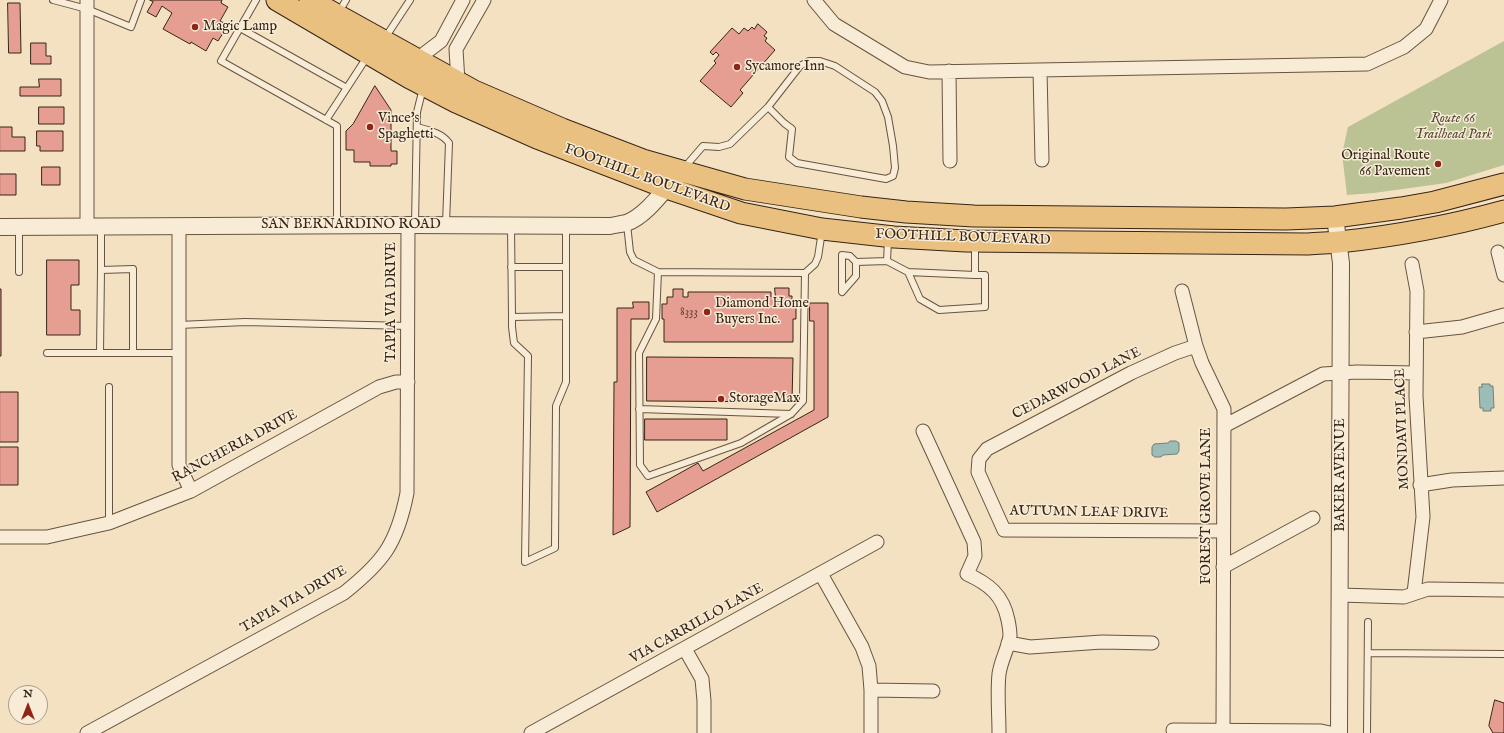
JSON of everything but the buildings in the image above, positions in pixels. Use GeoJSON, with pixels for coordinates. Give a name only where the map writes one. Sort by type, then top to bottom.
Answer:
{"type":"FeatureCollection","features":[{"type":"Feature","properties":{"kind":"main road","name":"FOOTHILL BOULEVARD"},"geometry":{"type":"LineString","coordinates":[[277,0],[376,48],[416,60],[474,91],[562,129],[643,160],[744,189],[798,199],[906,212],[974,216],[1286,219],[1335,217],[1418,205],[1504,184]]}},
{"type":"Feature","properties":{"kind":"main road","name":"FOOTHILL BOULEVARD"},"geometry":{"type":"LineString","coordinates":[[310,0],[341,8],[376,48],[425,86],[456,102],[537,138],[667,188],[740,213],[822,229],[888,237],[975,242],[1308,244],[1338,242],[1419,231],[1468,221],[1504,211]]}},
{"type":"Feature","properties":{"kind":"street"},"geometry":{"type":"LineString","coordinates":[[416,60],[440,41],[463,0]]}},
{"type":"Feature","properties":{"kind":"street"},"geometry":{"type":"LineString","coordinates":[[458,82],[456,49],[484,0]]}},
{"type":"Feature","properties":{"kind":"street"},"geometry":{"type":"LineString","coordinates":[[814,0],[834,24],[905,67],[929,72],[1367,64],[1404,47],[1426,29],[1441,0]]}},
{"type":"Feature","properties":{"kind":"street"},"geometry":{"type":"LineString","coordinates":[[87,4],[94,226]]}},
{"type":"Feature","properties":{"kind":"street"},"geometry":{"type":"LineString","coordinates":[[440,41],[456,49]]}},
{"type":"Feature","properties":{"kind":"street"},"geometry":{"type":"LineString","coordinates":[[1040,70],[1042,160]]}},
{"type":"Feature","properties":{"kind":"street"},"geometry":{"type":"LineString","coordinates":[[949,71],[950,161]]}},
{"type":"Feature","properties":{"kind":"street","name":"SAN BERNARDINO ROAD"},"geometry":{"type":"LineString","coordinates":[[0,227],[337,225],[610,226],[627,222],[649,207],[681,172]]}},
{"type":"Feature","properties":{"kind":"street","name":"BAKER AVENUE"},"geometry":{"type":"LineString","coordinates":[[1335,217],[1341,263],[1342,372],[1340,733]]}},
{"type":"Feature","properties":{"kind":"street","name":"TAPIA VIA DRIVE"},"geometry":{"type":"LineString","coordinates":[[87,733],[344,593],[367,575],[384,556],[397,531],[407,494],[408,326],[411,225]]}},
{"type":"Feature","properties":{"kind":"street"},"geometry":{"type":"LineString","coordinates":[[179,226],[179,465],[191,491]]}},
{"type":"Feature","properties":{"kind":"street"},"geometry":{"type":"LineString","coordinates":[[1498,252],[1504,275]]}},
{"type":"Feature","properties":{"kind":"street","name":"MONDAVI PLACE"},"geometry":{"type":"LineString","coordinates":[[1412,264],[1417,291],[1416,373],[1420,485],[1423,517],[1414,593]]}},
{"type":"Feature","properties":{"kind":"street","name":"FOREST GROVE LANE"},"geometry":{"type":"LineString","coordinates":[[1182,291],[1196,346],[1202,363],[1224,408],[1222,730]]}},
{"type":"Feature","properties":{"kind":"street"},"geometry":{"type":"LineString","coordinates":[[1416,332],[1462,326],[1504,315]]}},
{"type":"Feature","properties":{"kind":"street","name":"CEDARWOOD LANE"},"geometry":{"type":"LineString","coordinates":[[979,460],[987,449],[1124,376],[1175,353],[1196,346]]}},
{"type":"Feature","properties":{"kind":"street"},"geometry":{"type":"LineString","coordinates":[[1224,426],[1323,374],[1342,372],[1416,373]]}},
{"type":"Feature","properties":{"kind":"street","name":"RANCHERIA DRIVE"},"geometry":{"type":"LineString","coordinates":[[0,537],[47,537],[109,523],[191,491],[380,387],[396,382],[408,382]]}},
{"type":"Feature","properties":{"kind":"street"},"geometry":{"type":"LineString","coordinates":[[923,431],[974,542],[975,556],[967,574],[982,581],[990,587],[1001,601],[1006,613],[1010,634],[1002,658],[999,675],[999,733]]}},
{"type":"Feature","properties":{"kind":"street","name":"AUTUMN LEAF DRIVE"},"geometry":{"type":"LineString","coordinates":[[979,460],[978,472],[1004,530],[1223,531]]}},
{"type":"Feature","properties":{"kind":"street"},"geometry":{"type":"LineString","coordinates":[[1420,485],[1452,480],[1504,478]]}},
{"type":"Feature","properties":{"kind":"street"},"geometry":{"type":"LineString","coordinates":[[1223,567],[1313,518]]}},
{"type":"Feature","properties":{"kind":"street","name":"VIA CARRILLO LANE"},"geometry":{"type":"LineString","coordinates":[[532,733],[877,542]]}},
{"type":"Feature","properties":{"kind":"street"},"geometry":{"type":"LineString","coordinates":[[821,574],[862,647],[869,666],[871,690],[871,733]]}},
{"type":"Feature","properties":{"kind":"street"},"geometry":{"type":"LineString","coordinates":[[1340,595],[1404,597],[1428,589],[1504,590]]}},
{"type":"Feature","properties":{"kind":"street"},"geometry":{"type":"LineString","coordinates":[[1008,643],[1030,647],[1102,642],[1152,643]]}},
{"type":"Feature","properties":{"kind":"street"},"geometry":{"type":"LineString","coordinates":[[686,649],[702,679],[704,733]]}},
{"type":"Feature","properties":{"kind":"street"},"geometry":{"type":"LineString","coordinates":[[871,690],[933,691]]}},
{"type":"Feature","properties":{"kind":"street"},"geometry":{"type":"LineString","coordinates":[[1173,730],[1321,731],[1330,733]]}},
{"type":"Feature","properties":{"kind":"lane"},"geometry":{"type":"LineString","coordinates":[[53,0],[87,4],[130,27],[141,0]]}},
{"type":"Feature","properties":{"kind":"lane"},"geometry":{"type":"LineString","coordinates":[[256,0],[222,61],[337,126],[337,225]]}},
{"type":"Feature","properties":{"kind":"lane"},"geometry":{"type":"LineString","coordinates":[[326,120],[410,0]]}},
{"type":"Feature","properties":{"kind":"lane"},"geometry":{"type":"LineString","coordinates":[[240,28],[347,88]]}},
{"type":"Feature","properties":{"kind":"lane"},"geometry":{"type":"LineString","coordinates":[[681,172],[703,146],[719,147],[730,144],[768,107],[800,66],[809,61],[820,61],[835,66],[875,92],[882,101],[888,117],[893,146],[895,168],[893,176],[886,179],[797,163],[789,157],[792,129],[768,107]]}},
{"type":"Feature","properties":{"kind":"lane"},"geometry":{"type":"LineString","coordinates":[[411,225],[418,107],[425,86]]}},
{"type":"Feature","properties":{"kind":"lane"},"geometry":{"type":"LineString","coordinates":[[417,127],[446,138],[449,143],[446,225]]}},
{"type":"Feature","properties":{"kind":"lane"},"geometry":{"type":"LineString","coordinates":[[627,222],[630,252],[634,260],[658,272],[805,273],[815,264],[818,257],[822,229]]}},
{"type":"Feature","properties":{"kind":"lane"},"geometry":{"type":"LineString","coordinates":[[511,225],[512,327],[514,343],[528,356],[525,562],[555,548],[556,406],[566,382],[566,225]]}},
{"type":"Feature","properties":{"kind":"lane"},"geometry":{"type":"LineString","coordinates":[[19,226],[19,272]]}},
{"type":"Feature","properties":{"kind":"lane"},"geometry":{"type":"LineString","coordinates":[[94,226],[101,270],[100,353]]}},
{"type":"Feature","properties":{"kind":"lane"},"geometry":{"type":"LineString","coordinates":[[887,261],[888,237]]}},
{"type":"Feature","properties":{"kind":"lane"},"geometry":{"type":"LineString","coordinates":[[975,242],[975,275]]}},
{"type":"Feature","properties":{"kind":"lane"},"geometry":{"type":"LineString","coordinates":[[856,262],[856,276],[842,292],[842,255],[850,256],[856,262],[887,261],[908,272],[985,275],[985,307],[939,310],[920,299],[908,272]]}},
{"type":"Feature","properties":{"kind":"lane"},"geometry":{"type":"LineString","coordinates":[[511,267],[566,267]]}},
{"type":"Feature","properties":{"kind":"lane"},"geometry":{"type":"LineString","coordinates":[[101,270],[133,269],[133,353]]}},
{"type":"Feature","properties":{"kind":"lane"},"geometry":{"type":"LineString","coordinates":[[658,272],[656,318],[639,353],[640,465],[648,476],[740,443],[791,414],[803,401],[805,273]]}},
{"type":"Feature","properties":{"kind":"lane"},"geometry":{"type":"LineString","coordinates":[[512,316],[566,316]]}},
{"type":"Feature","properties":{"kind":"lane"},"geometry":{"type":"LineString","coordinates":[[179,325],[245,322],[408,326]]}},
{"type":"Feature","properties":{"kind":"lane"},"geometry":{"type":"LineString","coordinates":[[46,352],[179,353]]}},
{"type":"Feature","properties":{"kind":"lane"},"geometry":{"type":"LineString","coordinates":[[109,387],[109,523]]}},
{"type":"Feature","properties":{"kind":"lane"},"geometry":{"type":"LineString","coordinates":[[639,409],[791,414]]}},
{"type":"Feature","properties":{"kind":"lane"},"geometry":{"type":"LineString","coordinates":[[1367,733],[1368,622]]}},
{"type":"Feature","properties":{"kind":"lane"},"geometry":{"type":"LineString","coordinates":[[1368,653],[1504,654]]}},
{"type":"Feature","properties":{"kind":"green space","name":"Route 66 Trailhead Park"},"geometry":{"type":"Polygon","coordinates":[[[1504,41],[1504,165],[1446,183],[1374,193],[1347,195],[1342,154],[1348,127],[1504,41]]]}},
{"type":"Feature","properties":{"kind":"water"},"geometry":{"type":"Polygon","coordinates":[[[1482,384],[1490,384],[1490,386],[1493,386],[1494,408],[1491,408],[1491,411],[1483,411],[1483,408],[1480,408],[1479,387],[1482,387],[1482,384]]]}},
{"type":"Feature","properties":{"kind":"water"},"geometry":{"type":"Polygon","coordinates":[[[1170,441],[1176,441],[1179,443],[1179,451],[1177,454],[1163,455],[1161,457],[1155,457],[1152,455],[1152,447],[1154,444],[1168,443],[1170,441]]]}},
{"type":"Feature","properties":{"kind":"place","name":"Magic Lamp"},"geometry":{"type":"Point","coordinates":[195,27]}},
{"type":"Feature","properties":{"kind":"place","name":"Sycamore Inn"},"geometry":{"type":"Point","coordinates":[737,67]}},
{"type":"Feature","properties":{"kind":"place","name":"Vince's Spaghetti"},"geometry":{"type":"Point","coordinates":[370,127]}},
{"type":"Feature","properties":{"kind":"place","name":"Original Route 66 Pavement"},"geometry":{"type":"Point","coordinates":[1438,164]}},
{"type":"Feature","properties":{"kind":"place","name":"Diamond Home Buyers Inc."},"geometry":{"type":"Point","coordinates":[707,312]}},
{"type":"Feature","properties":{"kind":"place","name":"StorageMax"},"geometry":{"type":"Point","coordinates":[721,399]}}]}
